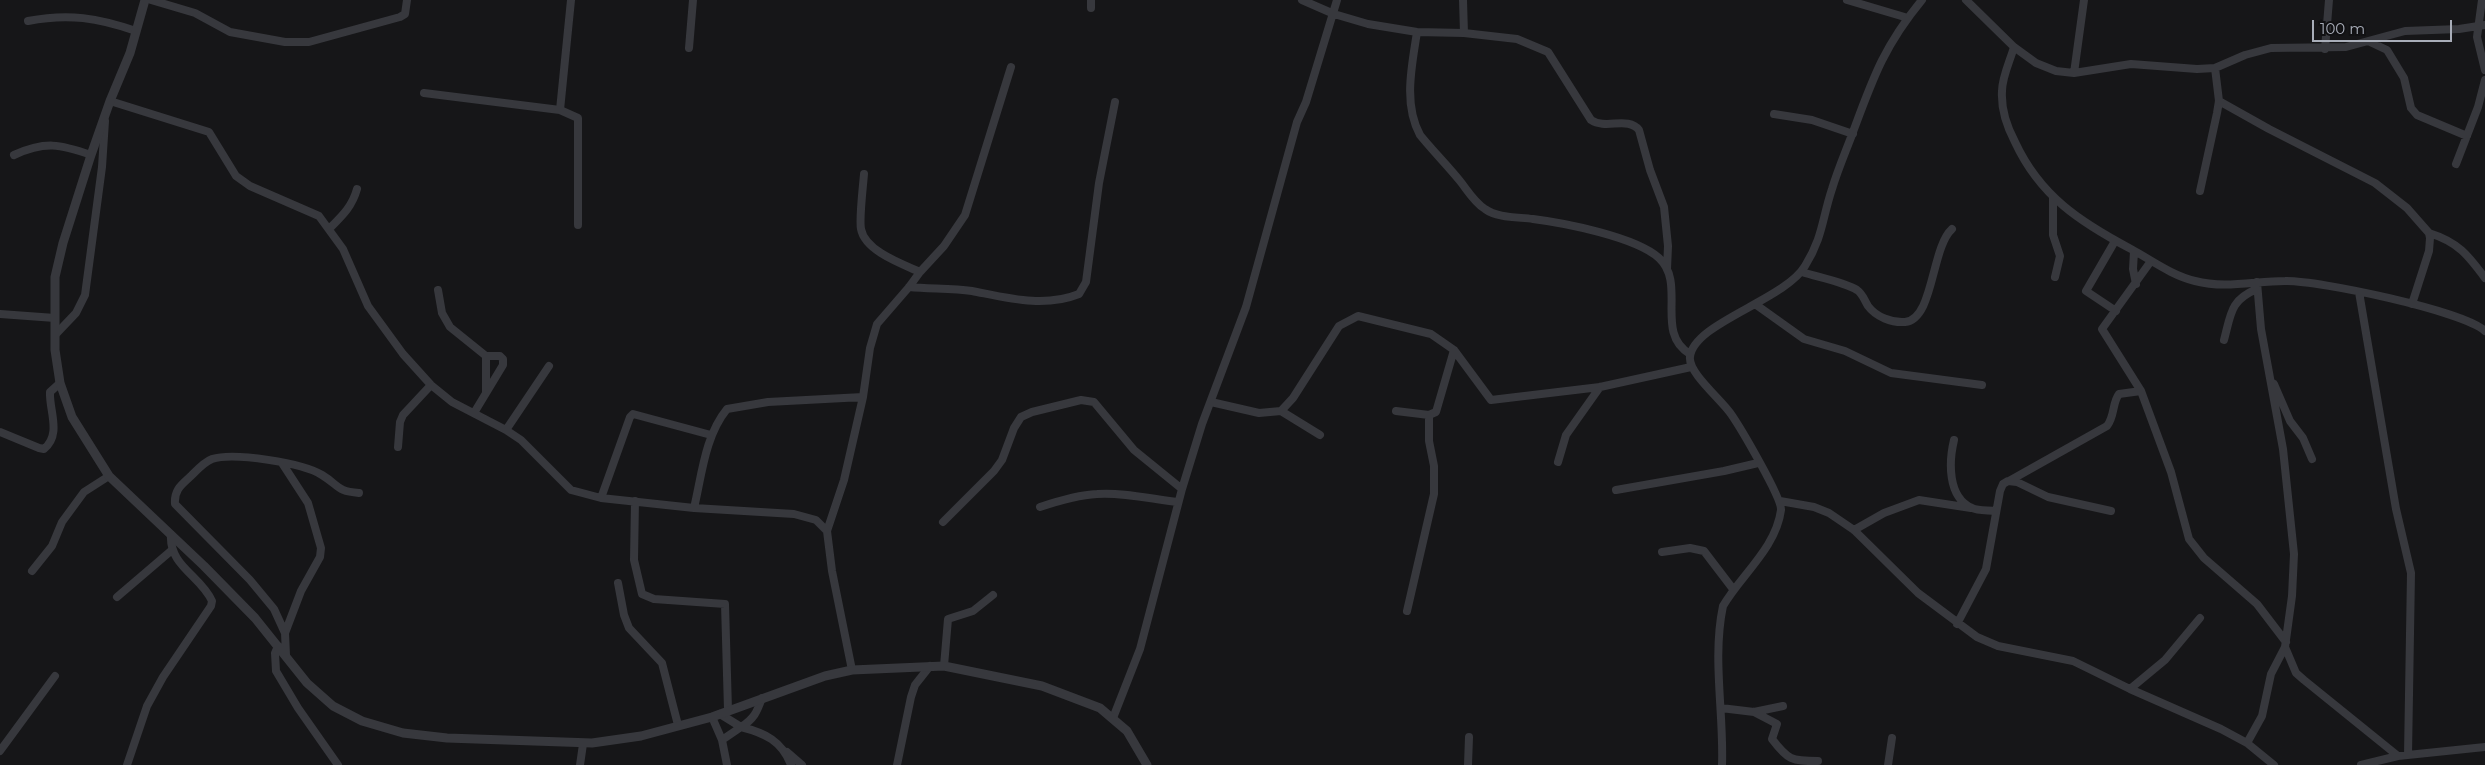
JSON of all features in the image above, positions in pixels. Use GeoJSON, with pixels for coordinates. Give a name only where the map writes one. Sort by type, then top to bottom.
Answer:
{"type":"FeatureCollection","features":[{"type":"Feature","properties":{"kind":"street"},"geometry":{"type":"LineString","coordinates":[[145,0],[130,53],[110,101],[91,155],[63,243],[55,277],[55,350],[60,383],[72,417],[109,476],[255,618],[308,683],[333,706],[362,721],[403,733],[446,738],[583,744],[641,736],[678,726],[720,714],[825,676],[852,670],[944,666],[1042,686],[1100,708],[1126,731],[1147,765]]}},
{"type":"Feature","properties":{"kind":"street"},"geometry":{"type":"LineString","coordinates":[[152,0],[195,13],[230,32],[285,42],[309,42],[400,17],[405,14],[407,0]]}},
{"type":"Feature","properties":{"kind":"street"},"geometry":{"type":"LineString","coordinates":[[560,110],[570,0]]}},
{"type":"Feature","properties":{"kind":"street"},"geometry":{"type":"LineString","coordinates":[[689,48],[693,0]]}},
{"type":"Feature","properties":{"kind":"street"},"geometry":{"type":"LineString","coordinates":[[1302,0],[1334,14],[1368,24],[1417,32],[1464,33],[1517,39],[1548,52],[1591,120],[1603,124],[1636,125],[1664,207],[1673,335],[1682,350],[1690,354]]}},
{"type":"Feature","properties":{"kind":"street"},"geometry":{"type":"LineString","coordinates":[[1113,718],[1140,648],[1178,502],[1202,424],[1246,306],[1297,122],[1306,102],[1337,0]]}},
{"type":"Feature","properties":{"kind":"street"},"geometry":{"type":"LineString","coordinates":[[1464,0],[1464,33]]}},
{"type":"Feature","properties":{"kind":"street"},"geometry":{"type":"LineString","coordinates":[[1847,0],[1908,18]]}},
{"type":"Feature","properties":{"kind":"street"},"geometry":{"type":"LineString","coordinates":[[1722,765],[1719,671],[1720,618],[1723,606],[1733,589],[1771,538],[1781,509],[1780,501],[1731,413],[1691,367],[1690,354],[1694,345],[1705,334],[1784,287],[1802,272],[1819,242],[1830,194],[1881,59],[1922,0]]}},
{"type":"Feature","properties":{"kind":"street"},"geometry":{"type":"LineString","coordinates":[[1966,0],[2014,47],[2036,63],[2056,71],[2074,73],[2131,64],[2197,70],[2215,68],[2271,48],[2326,49],[2346,47],[2405,31],[2482,26]]}},
{"type":"Feature","properties":{"kind":"street"},"geometry":{"type":"LineString","coordinates":[[2074,73],[2084,0]]}},
{"type":"Feature","properties":{"kind":"street"},"geometry":{"type":"LineString","coordinates":[[2326,49],[2329,0]]}},
{"type":"Feature","properties":{"kind":"street"},"geometry":{"type":"LineString","coordinates":[[2482,0],[2482,26],[2479,46],[2485,70]]}},
{"type":"Feature","properties":{"kind":"street"},"geometry":{"type":"LineString","coordinates":[[28,21],[56,16],[107,21],[136,31]]}},
{"type":"Feature","properties":{"kind":"street"},"geometry":{"type":"LineString","coordinates":[[1417,32],[1411,72],[1411,112],[1414,123],[1420,135],[1475,202],[1493,213],[1539,219],[1631,242],[1660,259],[1667,270]]}},
{"type":"Feature","properties":{"kind":"street"},"geometry":{"type":"LineString","coordinates":[[2370,42],[2388,50],[2404,78],[2411,108],[2417,115],[2466,136]]}},
{"type":"Feature","properties":{"kind":"street"},"geometry":{"type":"LineString","coordinates":[[2014,47],[2002,89],[2008,129],[2036,180],[2053,197],[2084,222],[2115,241],[2174,274],[2195,281],[2230,285],[2257,285],[2287,280],[2319,283],[2412,304],[2453,316],[2485,329]]}},
{"type":"Feature","properties":{"kind":"street"},"geometry":{"type":"LineString","coordinates":[[852,670],[832,571],[827,531],[844,480],[863,397],[870,348],[877,324],[954,233],[971,202],[998,103],[1011,67]]}},
{"type":"Feature","properties":{"kind":"street"},"geometry":{"type":"LineString","coordinates":[[2200,191],[2219,101],[2215,68]]}},
{"type":"Feature","properties":{"kind":"street"},"geometry":{"type":"LineString","coordinates":[[2456,164],[2478,107],[2485,80]]}},
{"type":"Feature","properties":{"kind":"street"},"geometry":{"type":"LineString","coordinates":[[424,94],[560,110],[575,116],[578,121],[578,225]]}},
{"type":"Feature","properties":{"kind":"street"},"geometry":{"type":"LineString","coordinates":[[110,101],[209,132],[236,176],[250,186],[319,216],[343,249],[368,306],[387,334],[431,385],[452,402],[506,430],[521,440],[571,490],[601,498],[694,508],[794,514],[816,520],[827,531]]}},
{"type":"Feature","properties":{"kind":"street"},"geometry":{"type":"LineString","coordinates":[[2219,101],[2269,129],[2375,183],[2407,208],[2429,233],[2447,238],[2457,245],[2485,278]]}},
{"type":"Feature","properties":{"kind":"street"},"geometry":{"type":"LineString","coordinates":[[910,287],[970,291],[1005,299],[1050,302],[1079,294],[1086,282],[1099,182],[1115,102]]}},
{"type":"Feature","properties":{"kind":"street"},"geometry":{"type":"LineString","coordinates":[[56,334],[76,312],[85,295],[102,167],[106,112]]}},
{"type":"Feature","properties":{"kind":"street"},"geometry":{"type":"LineString","coordinates":[[1774,114],[1812,120],[1852,134]]}},
{"type":"Feature","properties":{"kind":"street"},"geometry":{"type":"LineString","coordinates":[[14,155],[34,146],[51,144],[91,155]]}},
{"type":"Feature","properties":{"kind":"street"},"geometry":{"type":"LineString","coordinates":[[864,174],[861,230],[866,239],[884,257],[920,272]]}},
{"type":"Feature","properties":{"kind":"street"},"geometry":{"type":"LineString","coordinates":[[329,229],[347,212],[354,201],[357,189]]}},
{"type":"Feature","properties":{"kind":"street"},"geometry":{"type":"LineString","coordinates":[[2053,197],[2053,235],[2060,256],[2055,277]]}},
{"type":"Feature","properties":{"kind":"street"},"geometry":{"type":"LineString","coordinates":[[1802,272],[1856,289],[1874,312],[1884,318],[1908,322],[1916,316],[1925,303],[1942,242],[1952,229]]}},
{"type":"Feature","properties":{"kind":"street"},"geometry":{"type":"LineString","coordinates":[[2412,304],[2429,252],[2429,233]]}},
{"type":"Feature","properties":{"kind":"street"},"geometry":{"type":"LineString","coordinates":[[2115,241],[2086,291],[2116,311]]}},
{"type":"Feature","properties":{"kind":"street"},"geometry":{"type":"LineString","coordinates":[[2134,251],[2133,269],[2136,284]]}},
{"type":"Feature","properties":{"kind":"street"},"geometry":{"type":"LineString","coordinates":[[2151,261],[2102,328],[2141,391],[2171,472],[2189,539],[2204,558],[2257,604],[2285,645],[2293,667],[2304,680],[2394,760]]}},
{"type":"Feature","properties":{"kind":"street"},"geometry":{"type":"LineString","coordinates":[[2224,340],[2236,302],[2257,285]]}},
{"type":"Feature","properties":{"kind":"street"},"geometry":{"type":"LineString","coordinates":[[2247,743],[2262,716],[2271,674],[2285,645],[2292,596],[2294,554],[2283,449],[2261,329],[2257,285]]}},
{"type":"Feature","properties":{"kind":"street"},"geometry":{"type":"LineString","coordinates":[[438,290],[442,313],[450,326],[486,356],[500,356],[503,359],[503,365],[474,413]]}},
{"type":"Feature","properties":{"kind":"street"},"geometry":{"type":"LineString","coordinates":[[2359,292],[2396,510],[2410,573],[2408,755]]}},
{"type":"Feature","properties":{"kind":"street"},"geometry":{"type":"LineString","coordinates":[[1755,304],[1804,339],[1845,351],[1886,372],[1982,385]]}},
{"type":"Feature","properties":{"kind":"street"},"geometry":{"type":"LineString","coordinates":[[0,314],[55,318]]}},
{"type":"Feature","properties":{"kind":"street"},"geometry":{"type":"LineString","coordinates":[[1282,411],[1293,398],[1340,326],[1358,316],[1431,334],[1454,350],[1491,400],[1600,387],[1691,367]]}},
{"type":"Feature","properties":{"kind":"street"},"geometry":{"type":"LineString","coordinates":[[1396,411],[1429,416],[1438,410],[1454,350]]}},
{"type":"Feature","properties":{"kind":"street"},"geometry":{"type":"LineString","coordinates":[[486,356],[486,394]]}},
{"type":"Feature","properties":{"kind":"street"},"geometry":{"type":"LineString","coordinates":[[506,430],[549,366]]}},
{"type":"Feature","properties":{"kind":"street"},"geometry":{"type":"LineString","coordinates":[[2269,373],[2290,421],[2302,438],[2312,459]]}},
{"type":"Feature","properties":{"kind":"street"},"geometry":{"type":"LineString","coordinates":[[0,432],[39,448],[44,449],[49,445],[54,427],[50,392],[60,383]]}},
{"type":"Feature","properties":{"kind":"street"},"geometry":{"type":"LineString","coordinates":[[398,447],[400,422],[403,415],[431,385]]}},
{"type":"Feature","properties":{"kind":"street"},"geometry":{"type":"LineString","coordinates":[[1558,462],[1566,435],[1600,387]]}},
{"type":"Feature","properties":{"kind":"street"},"geometry":{"type":"LineString","coordinates":[[1957,624],[1986,569],[2000,491],[2003,484],[2107,426],[2111,420],[2116,398],[2119,394],[2141,391]]}},
{"type":"Feature","properties":{"kind":"street"},"geometry":{"type":"LineString","coordinates":[[694,508],[711,436],[717,421],[727,409],[742,404],[863,397]]}},
{"type":"Feature","properties":{"kind":"street"},"geometry":{"type":"LineString","coordinates":[[943,522],[994,471],[1002,460],[1014,428],[1021,417],[1032,412],[1081,400],[1094,402],[1134,450],[1182,489]]}},
{"type":"Feature","properties":{"kind":"street"},"geometry":{"type":"LineString","coordinates":[[1211,402],[1260,413],[1282,411],[1320,435]]}},
{"type":"Feature","properties":{"kind":"street"},"geometry":{"type":"LineString","coordinates":[[601,498],[615,454],[630,417],[633,414],[711,436]]}},
{"type":"Feature","properties":{"kind":"street"},"geometry":{"type":"LineString","coordinates":[[1407,611],[1434,494],[1434,466],[1429,441],[1429,416]]}},
{"type":"Feature","properties":{"kind":"street"},"geometry":{"type":"LineString","coordinates":[[1954,440],[1950,455],[1952,480],[1958,495],[1971,508]]}},
{"type":"Feature","properties":{"kind":"street"},"geometry":{"type":"LineString","coordinates":[[286,655],[285,633],[274,609],[250,580],[175,504],[174,496],[178,487],[202,465],[213,459],[238,458],[282,463],[322,475],[339,490],[359,493]]}},
{"type":"Feature","properties":{"kind":"street"},"geometry":{"type":"LineString","coordinates":[[282,463],[308,503],[321,548],[320,557],[302,592],[285,633]]}},
{"type":"Feature","properties":{"kind":"street"},"geometry":{"type":"LineString","coordinates":[[1616,490],[1724,471],[1758,463]]}},
{"type":"Feature","properties":{"kind":"street"},"geometry":{"type":"LineString","coordinates":[[32,571],[52,546],[62,522],[84,492],[109,476]]}},
{"type":"Feature","properties":{"kind":"street"},"geometry":{"type":"LineString","coordinates":[[2008,481],[2017,482],[2048,497],[2111,511]]}},
{"type":"Feature","properties":{"kind":"street"},"geometry":{"type":"LineString","coordinates":[[1040,507],[1077,496],[1102,493],[1178,502]]}},
{"type":"Feature","properties":{"kind":"street"},"geometry":{"type":"LineString","coordinates":[[1854,530],[1884,514],[1919,500],[1996,511]]}},
{"type":"Feature","properties":{"kind":"street"},"geometry":{"type":"LineString","coordinates":[[635,501],[634,560],[642,594],[654,599],[725,604],[720,714],[722,740],[727,765]]}},
{"type":"Feature","properties":{"kind":"street"},"geometry":{"type":"LineString","coordinates":[[1780,501],[1814,507],[1829,513],[1854,530],[1918,593],[1957,624],[1977,637],[1998,646],[2073,660],[2130,690],[2221,729],[2247,743],[2274,765]]}},
{"type":"Feature","properties":{"kind":"street"},"geometry":{"type":"LineString","coordinates":[[128,765],[147,706],[163,677],[211,606],[212,601],[176,559],[172,550],[171,535]]}},
{"type":"Feature","properties":{"kind":"street"},"geometry":{"type":"LineString","coordinates":[[1662,552],[1690,548],[1704,551],[1733,589]]}},
{"type":"Feature","properties":{"kind":"street"},"geometry":{"type":"LineString","coordinates":[[117,597],[172,550]]}},
{"type":"Feature","properties":{"kind":"street"},"geometry":{"type":"LineString","coordinates":[[618,584],[624,615],[629,628],[662,663],[678,726]]}},
{"type":"Feature","properties":{"kind":"street"},"geometry":{"type":"LineString","coordinates":[[944,666],[948,619],[973,611],[993,595]]}},
{"type":"Feature","properties":{"kind":"street"},"geometry":{"type":"LineString","coordinates":[[2130,690],[2165,660],[2200,618]]}},
{"type":"Feature","properties":{"kind":"street"},"geometry":{"type":"LineString","coordinates":[[278,646],[274,662],[276,671],[298,708],[338,765]]}},
{"type":"Feature","properties":{"kind":"street"},"geometry":{"type":"LineString","coordinates":[[897,765],[915,685],[930,666]]}},
{"type":"Feature","properties":{"kind":"street"},"geometry":{"type":"LineString","coordinates":[[0,751],[55,676]]}},
{"type":"Feature","properties":{"kind":"street"},"geometry":{"type":"LineString","coordinates":[[722,740],[751,721],[757,714],[762,698]]}},
{"type":"Feature","properties":{"kind":"street"},"geometry":{"type":"LineString","coordinates":[[1721,708],[1754,712],[1783,706]]}},
{"type":"Feature","properties":{"kind":"street"},"geometry":{"type":"LineString","coordinates":[[1754,712],[1777,724],[1772,739],[1787,757],[1793,761],[1818,761]]}},
{"type":"Feature","properties":{"kind":"street"},"geometry":{"type":"LineString","coordinates":[[720,714],[741,727],[760,732],[786,750],[802,765]]}},
{"type":"Feature","properties":{"kind":"street"},"geometry":{"type":"LineString","coordinates":[[1468,765],[1469,737]]}},
{"type":"Feature","properties":{"kind":"street"},"geometry":{"type":"LineString","coordinates":[[1888,765],[1892,738]]}},
{"type":"Feature","properties":{"kind":"street"},"geometry":{"type":"LineString","coordinates":[[580,765],[583,744]]}},
{"type":"Feature","properties":{"kind":"street"},"geometry":{"type":"LineString","coordinates":[[2362,765],[2394,760],[2408,755],[2485,747]]}},
{"type":"Feature","properties":{"kind":"street"},"geometry":{"type":"LineString","coordinates":[[786,750],[791,765]]}}]}
